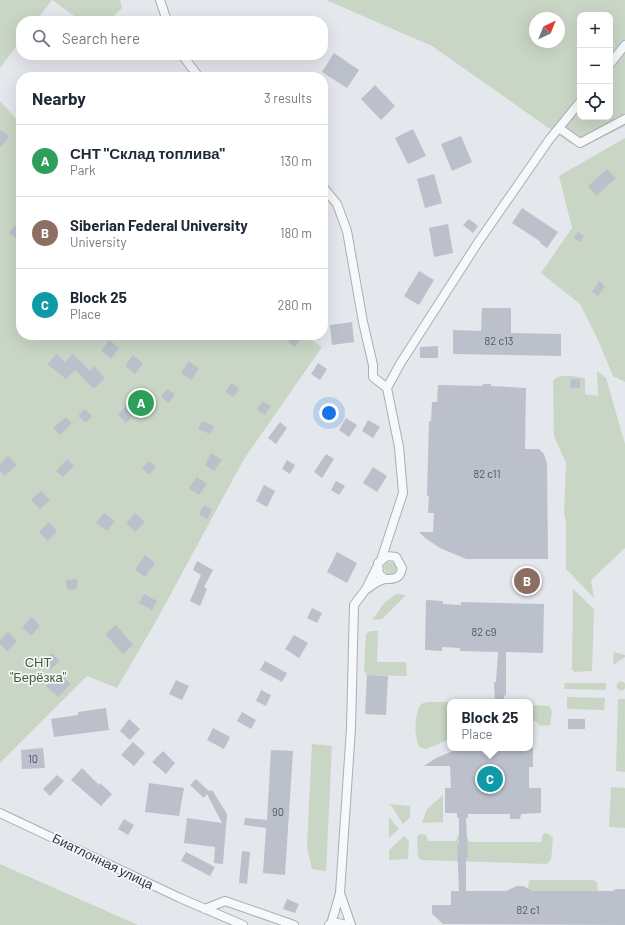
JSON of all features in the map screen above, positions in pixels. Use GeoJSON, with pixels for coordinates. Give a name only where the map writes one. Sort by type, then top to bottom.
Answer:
{"type":"FeatureCollection","features":[{"type":"Feature","properties":{"kind":"street"},"geometry":{"type":"LineString","coordinates":[[160,0],[165,16]]}},
{"type":"Feature","properties":{"kind":"street"},"geometry":{"type":"LineString","coordinates":[[613,60],[625,45]]}},
{"type":"Feature","properties":{"kind":"street"},"geometry":{"type":"LineString","coordinates":[[186,60],[196,72]]}},
{"type":"Feature","properties":{"kind":"street"},"geometry":{"type":"LineString","coordinates":[[330,925],[340,894],[351,728],[354,605],[366,589],[379,563],[389,538],[403,494],[399,447],[387,388],[400,364],[477,244],[559,128],[577,106]]}},
{"type":"Feature","properties":{"kind":"street"},"geometry":{"type":"LineString","coordinates":[[559,128],[580,143],[625,119]]}},
{"type":"Feature","properties":{"kind":"street"},"geometry":{"type":"LineString","coordinates":[[328,193],[337,204],[347,231],[363,322],[373,365],[373,377],[387,388]]}},
{"type":"Feature","properties":{"kind":"street"},"geometry":{"type":"LineString","coordinates":[[366,589],[385,579],[396,578],[401,572],[401,564],[396,558],[389,538]]}},
{"type":"Feature","properties":{"kind":"street"},"geometry":{"type":"LineString","coordinates":[[385,579],[379,574],[379,563],[387,556],[396,558]]}},
{"type":"Feature","properties":{"kind":"street","name":"Биатлонная улица"},"geometry":{"type":"LineString","coordinates":[[0,813],[205,909],[243,925]]}},
{"type":"Feature","properties":{"kind":"street"},"geometry":{"type":"LineString","coordinates":[[340,894],[351,925]]}},
{"type":"Feature","properties":{"kind":"street"},"geometry":{"type":"LineString","coordinates":[[205,909],[225,901],[294,925]]}},
{"type":"Feature","properties":{"kind":"street"},"geometry":{"type":"LineString","coordinates":[[330,925],[338,923],[346,925]]}},
{"type":"Feature","properties":{"kind":"green space"},"geometry":{"type":"Polygon","coordinates":[[[0,0],[52,0],[40,16],[16,16],[16,47],[0,68],[0,0]]]}},
{"type":"Feature","properties":{"kind":"green space"},"geometry":{"type":"Polygon","coordinates":[[[52,0],[120,0],[122,8],[114,16],[74,16],[52,0]]]}},
{"type":"Feature","properties":{"kind":"green space"},"geometry":{"type":"Polygon","coordinates":[[[326,0],[625,0],[625,126],[581,148],[570,143],[432,46],[326,0]]]}},
{"type":"Feature","properties":{"kind":"green space","name":"СНТ \"Берёзка\""},"geometry":{"type":"Polygon","coordinates":[[[0,101],[16,119],[16,340],[312,340],[322,347],[244,459],[155,623],[117,688],[87,676],[0,763],[0,101]]]}},
{"type":"Feature","properties":{"kind":"green space"},"geometry":{"type":"Polygon","coordinates":[[[625,138],[625,382],[613,376],[597,338],[580,304],[541,273],[572,228],[559,176],[625,138]]]}},
{"type":"Feature","properties":{"kind":"green space"},"geometry":{"type":"Polygon","coordinates":[[[597,371],[606,378],[625,444],[625,548],[591,580],[594,598],[566,569],[566,522],[564,512],[566,463],[554,436],[553,381],[556,378],[564,376],[585,378],[585,394],[598,396],[597,371]]]}},
{"type":"Feature","properties":{"kind":"green space"},"geometry":{"type":"Polygon","coordinates":[[[388,562],[392,562],[396,568],[392,574],[388,574],[384,570],[384,566],[388,562]]]}},
{"type":"Feature","properties":{"kind":"green space"},"geometry":{"type":"Polygon","coordinates":[[[573,589],[594,609],[592,671],[575,672],[572,670],[573,589]]]}},
{"type":"Feature","properties":{"kind":"green space"},"geometry":{"type":"Polygon","coordinates":[[[396,594],[406,595],[382,619],[372,620],[385,602],[396,594]]]}},
{"type":"Feature","properties":{"kind":"green space"},"geometry":{"type":"Polygon","coordinates":[[[378,631],[377,662],[406,662],[407,676],[367,675],[364,670],[366,635],[368,632],[378,631]]]}},
{"type":"Feature","properties":{"kind":"green space"},"geometry":{"type":"Polygon","coordinates":[[[614,652],[625,655],[625,657],[613,665],[614,652]]]}},
{"type":"Feature","properties":{"kind":"green space"},"geometry":{"type":"Polygon","coordinates":[[[621,681],[626,686],[621,691],[616,686],[621,681]]]}},
{"type":"Feature","properties":{"kind":"green space"},"geometry":{"type":"Polygon","coordinates":[[[565,683],[606,683],[606,690],[564,689],[565,683]]]}},
{"type":"Feature","properties":{"kind":"green space"},"geometry":{"type":"Polygon","coordinates":[[[567,697],[605,698],[604,710],[567,709],[567,697]]]}},
{"type":"Feature","properties":{"kind":"green space"},"geometry":{"type":"Polygon","coordinates":[[[618,699],[625,699],[625,772],[616,771],[618,699]]]}},
{"type":"Feature","properties":{"kind":"green space"},"geometry":{"type":"Polygon","coordinates":[[[428,702],[447,702],[447,740],[426,749],[419,747],[416,737],[416,719],[421,704],[428,702]]]}},
{"type":"Feature","properties":{"kind":"green space"},"geometry":{"type":"Polygon","coordinates":[[[533,705],[549,706],[552,711],[550,725],[540,726],[536,721],[533,722],[533,705]]]}},
{"type":"Feature","properties":{"kind":"green space"},"geometry":{"type":"Polygon","coordinates":[[[312,744],[332,746],[326,871],[312,869],[307,847],[312,744]]]}},
{"type":"Feature","properties":{"kind":"green space"},"geometry":{"type":"Polygon","coordinates":[[[611,787],[625,788],[625,828],[609,827],[611,787]]]}},
{"type":"Feature","properties":{"kind":"green space"},"geometry":{"type":"Polygon","coordinates":[[[443,795],[443,822],[422,823],[427,809],[443,795]]]}},
{"type":"Feature","properties":{"kind":"green space"},"geometry":{"type":"Polygon","coordinates":[[[390,804],[410,806],[410,817],[403,824],[390,804]]]}},
{"type":"Feature","properties":{"kind":"green space"},"geometry":{"type":"Polygon","coordinates":[[[389,817],[399,829],[389,838],[389,817]]]}},
{"type":"Feature","properties":{"kind":"green space"},"geometry":{"type":"Polygon","coordinates":[[[547,833],[553,838],[551,860],[547,864],[421,860],[418,856],[417,837],[420,834],[426,835],[428,841],[456,841],[458,835],[462,834],[468,838],[469,842],[541,842],[543,834],[547,833]]]}},
{"type":"Feature","properties":{"kind":"green space"},"geometry":{"type":"Polygon","coordinates":[[[404,836],[409,841],[408,859],[389,860],[389,850],[404,836]]]}},
{"type":"Feature","properties":{"kind":"green space"},"geometry":{"type":"Polygon","coordinates":[[[0,864],[138,925],[0,925],[0,864]]]}},
{"type":"Feature","properties":{"kind":"green space"},"geometry":{"type":"Polygon","coordinates":[[[593,880],[597,882],[598,891],[533,891],[528,889],[529,881],[593,880]]]}},
{"type":"Feature","properties":{"kind":"building"},"geometry":{"type":"Polygon","coordinates":[[[334,53],[359,70],[347,88],[328,76],[328,72],[322,72],[334,53]]]}},
{"type":"Feature","properties":{"kind":"building"},"geometry":{"type":"Polygon","coordinates":[[[375,85],[395,106],[381,120],[361,99],[375,85]]]}},
{"type":"Feature","properties":{"kind":"building"},"geometry":{"type":"Polygon","coordinates":[[[413,129],[426,156],[408,164],[395,138],[413,129]]]}},
{"type":"Feature","properties":{"kind":"building"},"geometry":{"type":"Polygon","coordinates":[[[0,130],[9,136],[0,148],[0,130]]]}},
{"type":"Feature","properties":{"kind":"building"},"geometry":{"type":"Polygon","coordinates":[[[461,136],[472,162],[452,171],[441,144],[461,136]]]}},
{"type":"Feature","properties":{"kind":"building"},"geometry":{"type":"Polygon","coordinates":[[[607,169],[616,178],[596,196],[588,186],[607,169]]]}},
{"type":"Feature","properties":{"kind":"building"},"geometry":{"type":"Polygon","coordinates":[[[434,174],[442,203],[425,208],[417,179],[434,174]]]}},
{"type":"Feature","properties":{"kind":"building"},"geometry":{"type":"Polygon","coordinates":[[[522,208],[558,232],[547,248],[540,243],[541,242],[512,223],[522,208]]]}},
{"type":"Feature","properties":{"kind":"building"},"geometry":{"type":"Polygon","coordinates":[[[469,219],[478,226],[473,233],[463,225],[469,219]]]}},
{"type":"Feature","properties":{"kind":"building"},"geometry":{"type":"Polygon","coordinates":[[[448,224],[453,253],[434,257],[429,228],[448,224]]]}},
{"type":"Feature","properties":{"kind":"building"},"geometry":{"type":"Polygon","coordinates":[[[15,225],[16,226],[16,238],[9,233],[15,225]]]}},
{"type":"Feature","properties":{"kind":"building"},"geometry":{"type":"Polygon","coordinates":[[[578,232],[584,236],[580,242],[574,238],[578,232]]]}},
{"type":"Feature","properties":{"kind":"building"},"geometry":{"type":"Polygon","coordinates":[[[419,271],[434,280],[419,305],[404,296],[419,271]]]}},
{"type":"Feature","properties":{"kind":"building"},"geometry":{"type":"Polygon","coordinates":[[[599,281],[605,286],[598,296],[592,292],[599,281]]]}},
{"type":"Feature","properties":{"kind":"building"},"geometry":{"type":"Polygon","coordinates":[[[482,308],[511,308],[511,333],[561,334],[561,356],[453,354],[453,330],[481,331],[482,308]]]}},
{"type":"Feature","properties":{"kind":"building"},"geometry":{"type":"Polygon","coordinates":[[[352,322],[354,342],[332,345],[330,325],[352,322]]]}},
{"type":"Feature","properties":{"kind":"building"},"geometry":{"type":"Polygon","coordinates":[[[109,340],[119,348],[111,359],[101,351],[109,340]]]}},
{"type":"Feature","properties":{"kind":"building"},"geometry":{"type":"Polygon","coordinates":[[[289,340],[300,340],[295,347],[288,342],[289,340]]]}},
{"type":"Feature","properties":{"kind":"building"},"geometry":{"type":"Polygon","coordinates":[[[438,346],[438,358],[420,358],[420,347],[438,346]]]}},
{"type":"Feature","properties":{"kind":"building"},"geometry":{"type":"Polygon","coordinates":[[[57,354],[65,362],[73,354],[90,371],[94,366],[105,378],[94,389],[75,370],[66,379],[47,364],[57,354]]]}},
{"type":"Feature","properties":{"kind":"building"},"geometry":{"type":"Polygon","coordinates":[[[133,355],[143,363],[135,374],[125,366],[133,355]]]}},
{"type":"Feature","properties":{"kind":"building"},"geometry":{"type":"Polygon","coordinates":[[[189,361],[199,369],[191,380],[181,373],[189,361]]]}},
{"type":"Feature","properties":{"kind":"building"},"geometry":{"type":"Polygon","coordinates":[[[318,363],[327,369],[320,380],[311,374],[318,363]]]}},
{"type":"Feature","properties":{"kind":"building"},"geometry":{"type":"Polygon","coordinates":[[[571,379],[580,379],[580,388],[570,388],[571,379]]]}},
{"type":"Feature","properties":{"kind":"building"},"geometry":{"type":"Polygon","coordinates":[[[231,383],[239,388],[234,397],[225,392],[231,383]]]}},
{"type":"Feature","properties":{"kind":"building"},"geometry":{"type":"Polygon","coordinates":[[[483,384],[491,384],[491,386],[526,388],[525,449],[539,449],[544,454],[547,464],[548,559],[466,559],[440,548],[419,532],[433,532],[434,513],[428,513],[429,496],[427,496],[429,421],[431,421],[432,402],[437,402],[438,385],[482,386],[483,384]]]}},
{"type":"Feature","properties":{"kind":"building"},"geometry":{"type":"Polygon","coordinates":[[[167,389],[175,394],[169,403],[161,397],[167,389]]]}},
{"type":"Feature","properties":{"kind":"building"},"geometry":{"type":"Polygon","coordinates":[[[132,400],[141,408],[126,423],[118,414],[132,400]]]}},
{"type":"Feature","properties":{"kind":"building"},"geometry":{"type":"Polygon","coordinates":[[[262,401],[271,406],[265,415],[257,410],[262,401]]]}},
{"type":"Feature","properties":{"kind":"building"},"geometry":{"type":"Polygon","coordinates":[[[85,409],[92,416],[86,423],[78,416],[85,409]]]}},
{"type":"Feature","properties":{"kind":"building"},"geometry":{"type":"Polygon","coordinates":[[[66,417],[72,423],[60,435],[53,428],[66,417]]]}},
{"type":"Feature","properties":{"kind":"building"},"geometry":{"type":"Polygon","coordinates":[[[346,418],[357,425],[349,437],[339,430],[346,418]]]}},
{"type":"Feature","properties":{"kind":"building"},"geometry":{"type":"Polygon","coordinates":[[[368,420],[380,427],[373,438],[362,431],[368,420]]]}},
{"type":"Feature","properties":{"kind":"building"},"geometry":{"type":"Polygon","coordinates":[[[202,421],[214,426],[210,434],[198,429],[202,421]]]}},
{"type":"Feature","properties":{"kind":"building"},"geometry":{"type":"Polygon","coordinates":[[[280,422],[287,428],[276,444],[268,438],[280,422]]]}},
{"type":"Feature","properties":{"kind":"building"},"geometry":{"type":"Polygon","coordinates":[[[211,453],[222,460],[214,471],[205,465],[211,453]]]}},
{"type":"Feature","properties":{"kind":"building"},"geometry":{"type":"Polygon","coordinates":[[[326,454],[334,459],[322,478],[314,472],[326,454]]]}},
{"type":"Feature","properties":{"kind":"building"},"geometry":{"type":"Polygon","coordinates":[[[8,456],[17,465],[5,476],[0,471],[0,464],[8,456]]]}},
{"type":"Feature","properties":{"kind":"building"},"geometry":{"type":"Polygon","coordinates":[[[67,459],[74,466],[63,477],[56,471],[67,459]]]}},
{"type":"Feature","properties":{"kind":"building"},"geometry":{"type":"Polygon","coordinates":[[[287,460],[295,465],[290,474],[282,469],[287,460]]]}},
{"type":"Feature","properties":{"kind":"building"},"geometry":{"type":"Polygon","coordinates":[[[149,461],[156,467],[149,475],[142,468],[149,461]]]}},
{"type":"Feature","properties":{"kind":"building"},"geometry":{"type":"Polygon","coordinates":[[[373,467],[387,476],[377,492],[363,483],[373,467]]]}},
{"type":"Feature","properties":{"kind":"building"},"geometry":{"type":"Polygon","coordinates":[[[197,477],[207,484],[199,495],[189,488],[197,477]]]}},
{"type":"Feature","properties":{"kind":"building"},"geometry":{"type":"Polygon","coordinates":[[[336,481],[345,486],[339,495],[331,490],[336,481]]]}},
{"type":"Feature","properties":{"kind":"building"},"geometry":{"type":"Polygon","coordinates":[[[264,485],[275,491],[267,507],[256,501],[264,485]]]}},
{"type":"Feature","properties":{"kind":"building"},"geometry":{"type":"Polygon","coordinates":[[[41,491],[50,500],[40,509],[31,500],[41,491]]]}},
{"type":"Feature","properties":{"kind":"building"},"geometry":{"type":"Polygon","coordinates":[[[204,505],[212,510],[207,519],[199,514],[204,505]]]}},
{"type":"Feature","properties":{"kind":"building"},"geometry":{"type":"Polygon","coordinates":[[[104,513],[115,521],[107,531],[96,523],[104,513]]]}},
{"type":"Feature","properties":{"kind":"building"},"geometry":{"type":"Polygon","coordinates":[[[135,513],[145,522],[135,532],[126,523],[135,513]]]}},
{"type":"Feature","properties":{"kind":"building"},"geometry":{"type":"Polygon","coordinates":[[[49,522],[57,531],[48,541],[39,532],[49,522]]]}},
{"type":"Feature","properties":{"kind":"building"},"geometry":{"type":"Polygon","coordinates":[[[337,552],[357,563],[347,583],[327,572],[337,552]]]}},
{"type":"Feature","properties":{"kind":"building"},"geometry":{"type":"Polygon","coordinates":[[[145,555],[155,563],[145,577],[135,570],[145,555]]]}},
{"type":"Feature","properties":{"kind":"building"},"geometry":{"type":"Polygon","coordinates":[[[197,561],[213,570],[204,587],[207,589],[200,606],[190,601],[201,575],[193,570],[197,561]]]}},
{"type":"Feature","properties":{"kind":"building"},"geometry":{"type":"Polygon","coordinates":[[[77,579],[77,589],[67,590],[66,580],[77,579]]]}},
{"type":"Feature","properties":{"kind":"building"},"geometry":{"type":"Polygon","coordinates":[[[144,594],[157,601],[152,610],[139,603],[144,594]]]}},
{"type":"Feature","properties":{"kind":"building"},"geometry":{"type":"Polygon","coordinates":[[[426,600],[443,601],[443,604],[461,605],[461,602],[544,604],[543,653],[506,652],[506,696],[504,695],[504,699],[495,699],[494,682],[496,682],[498,652],[460,651],[460,648],[442,647],[442,651],[425,650],[426,600]]]}},
{"type":"Feature","properties":{"kind":"building"},"geometry":{"type":"Polygon","coordinates":[[[312,608],[322,613],[317,623],[307,618],[312,608]]]}},
{"type":"Feature","properties":{"kind":"building"},"geometry":{"type":"Polygon","coordinates":[[[32,617],[40,626],[31,636],[22,627],[32,617]]]}},
{"type":"Feature","properties":{"kind":"building"},"geometry":{"type":"Polygon","coordinates":[[[116,625],[133,645],[123,654],[105,634],[116,625]]]}},
{"type":"Feature","properties":{"kind":"building"},"geometry":{"type":"Polygon","coordinates":[[[8,632],[17,641],[7,651],[0,644],[0,640],[8,632]]]}},
{"type":"Feature","properties":{"kind":"building"},"geometry":{"type":"Polygon","coordinates":[[[294,635],[308,643],[299,658],[285,649],[294,635]]]}},
{"type":"Feature","properties":{"kind":"building"},"geometry":{"type":"Polygon","coordinates":[[[52,653],[60,661],[50,670],[43,662],[52,653]]]}},
{"type":"Feature","properties":{"kind":"building"},"geometry":{"type":"Polygon","coordinates":[[[265,661],[287,673],[282,682],[260,670],[265,661]]]}},
{"type":"Feature","properties":{"kind":"building"},"geometry":{"type":"Polygon","coordinates":[[[60,673],[71,684],[58,697],[46,686],[60,673]]]}},
{"type":"Feature","properties":{"kind":"building"},"geometry":{"type":"Polygon","coordinates":[[[367,675],[388,676],[386,715],[365,714],[367,675]]]}},
{"type":"Feature","properties":{"kind":"building"},"geometry":{"type":"Polygon","coordinates":[[[176,680],[189,686],[182,700],[169,694],[176,680]]]}},
{"type":"Feature","properties":{"kind":"building"},"geometry":{"type":"Polygon","coordinates":[[[261,690],[271,695],[266,706],[256,701],[261,690]]]}},
{"type":"Feature","properties":{"kind":"building"},"geometry":{"type":"Polygon","coordinates":[[[106,708],[109,730],[54,737],[51,719],[78,715],[78,712],[106,708]]]}},
{"type":"Feature","properties":{"kind":"building"},"geometry":{"type":"Polygon","coordinates":[[[242,712],[256,720],[251,729],[237,721],[242,712]]]}},
{"type":"Feature","properties":{"kind":"building"},"geometry":{"type":"Polygon","coordinates":[[[129,719],[140,729],[130,740],[120,731],[129,719]]]}},
{"type":"Feature","properties":{"kind":"building"},"geometry":{"type":"Polygon","coordinates":[[[568,719],[585,719],[585,729],[568,729],[568,719]]]}},
{"type":"Feature","properties":{"kind":"building"},"geometry":{"type":"Polygon","coordinates":[[[213,728],[230,737],[224,749],[207,740],[213,728]]]}},
{"type":"Feature","properties":{"kind":"building"},"geometry":{"type":"Polygon","coordinates":[[[133,742],[145,753],[134,766],[121,755],[133,742]]]}},
{"type":"Feature","properties":{"kind":"building"},"geometry":{"type":"Polygon","coordinates":[[[43,748],[45,768],[22,769],[21,750],[43,748]]]}},
{"type":"Feature","properties":{"kind":"building"},"geometry":{"type":"Polygon","coordinates":[[[271,750],[293,751],[285,875],[263,873],[266,828],[244,825],[245,818],[267,820],[271,750]]]}},
{"type":"Feature","properties":{"kind":"building"},"geometry":{"type":"Polygon","coordinates":[[[163,751],[175,763],[166,774],[152,762],[163,751]]]}},
{"type":"Feature","properties":{"kind":"building"},"geometry":{"type":"Polygon","coordinates":[[[453,751],[533,751],[533,767],[529,767],[529,788],[541,788],[541,813],[521,814],[520,819],[510,819],[510,814],[468,814],[468,818],[466,818],[468,858],[466,858],[466,891],[506,891],[517,886],[523,886],[533,891],[613,891],[616,889],[625,889],[625,925],[443,924],[432,914],[432,905],[451,905],[451,891],[459,891],[457,845],[459,845],[459,818],[457,818],[457,813],[445,813],[445,788],[451,788],[450,766],[424,766],[436,758],[453,751]]]}},
{"type":"Feature","properties":{"kind":"building"},"geometry":{"type":"Polygon","coordinates":[[[82,768],[99,785],[100,783],[112,794],[101,806],[71,780],[82,768]]]}},
{"type":"Feature","properties":{"kind":"building"},"geometry":{"type":"Polygon","coordinates":[[[57,775],[64,781],[50,796],[43,789],[57,775]]]}},
{"type":"Feature","properties":{"kind":"building"},"geometry":{"type":"Polygon","coordinates":[[[196,779],[209,791],[212,790],[227,814],[223,864],[214,863],[215,847],[184,843],[187,818],[222,823],[207,794],[204,798],[190,785],[196,779]]]}},
{"type":"Feature","properties":{"kind":"building"},"geometry":{"type":"Polygon","coordinates":[[[149,783],[184,788],[179,816],[145,812],[149,783]]]}},
{"type":"Feature","properties":{"kind":"building"},"geometry":{"type":"Polygon","coordinates":[[[124,819],[134,825],[128,835],[118,829],[124,819]]]}},
{"type":"Feature","properties":{"kind":"building"},"geometry":{"type":"Polygon","coordinates":[[[242,851],[250,852],[247,884],[239,883],[242,851]]]}},
{"type":"Feature","properties":{"kind":"building"},"geometry":{"type":"Polygon","coordinates":[[[186,852],[215,867],[210,876],[181,861],[186,852]]]}},
{"type":"Feature","properties":{"kind":"building"},"geometry":{"type":"Polygon","coordinates":[[[287,899],[299,904],[295,913],[283,909],[287,899]]]}},
{"type":"Feature","properties":{"kind":"place","name":"СНТ \"Склад топлива\""},"geometry":{"type":"Point","coordinates":[141,403]}},
{"type":"Feature","properties":{"kind":"place","name":"Siberian Federal University"},"geometry":{"type":"Point","coordinates":[527,581]}},
{"type":"Feature","properties":{"kind":"place","name":"Block 25"},"geometry":{"type":"Point","coordinates":[490,779]}}]}
